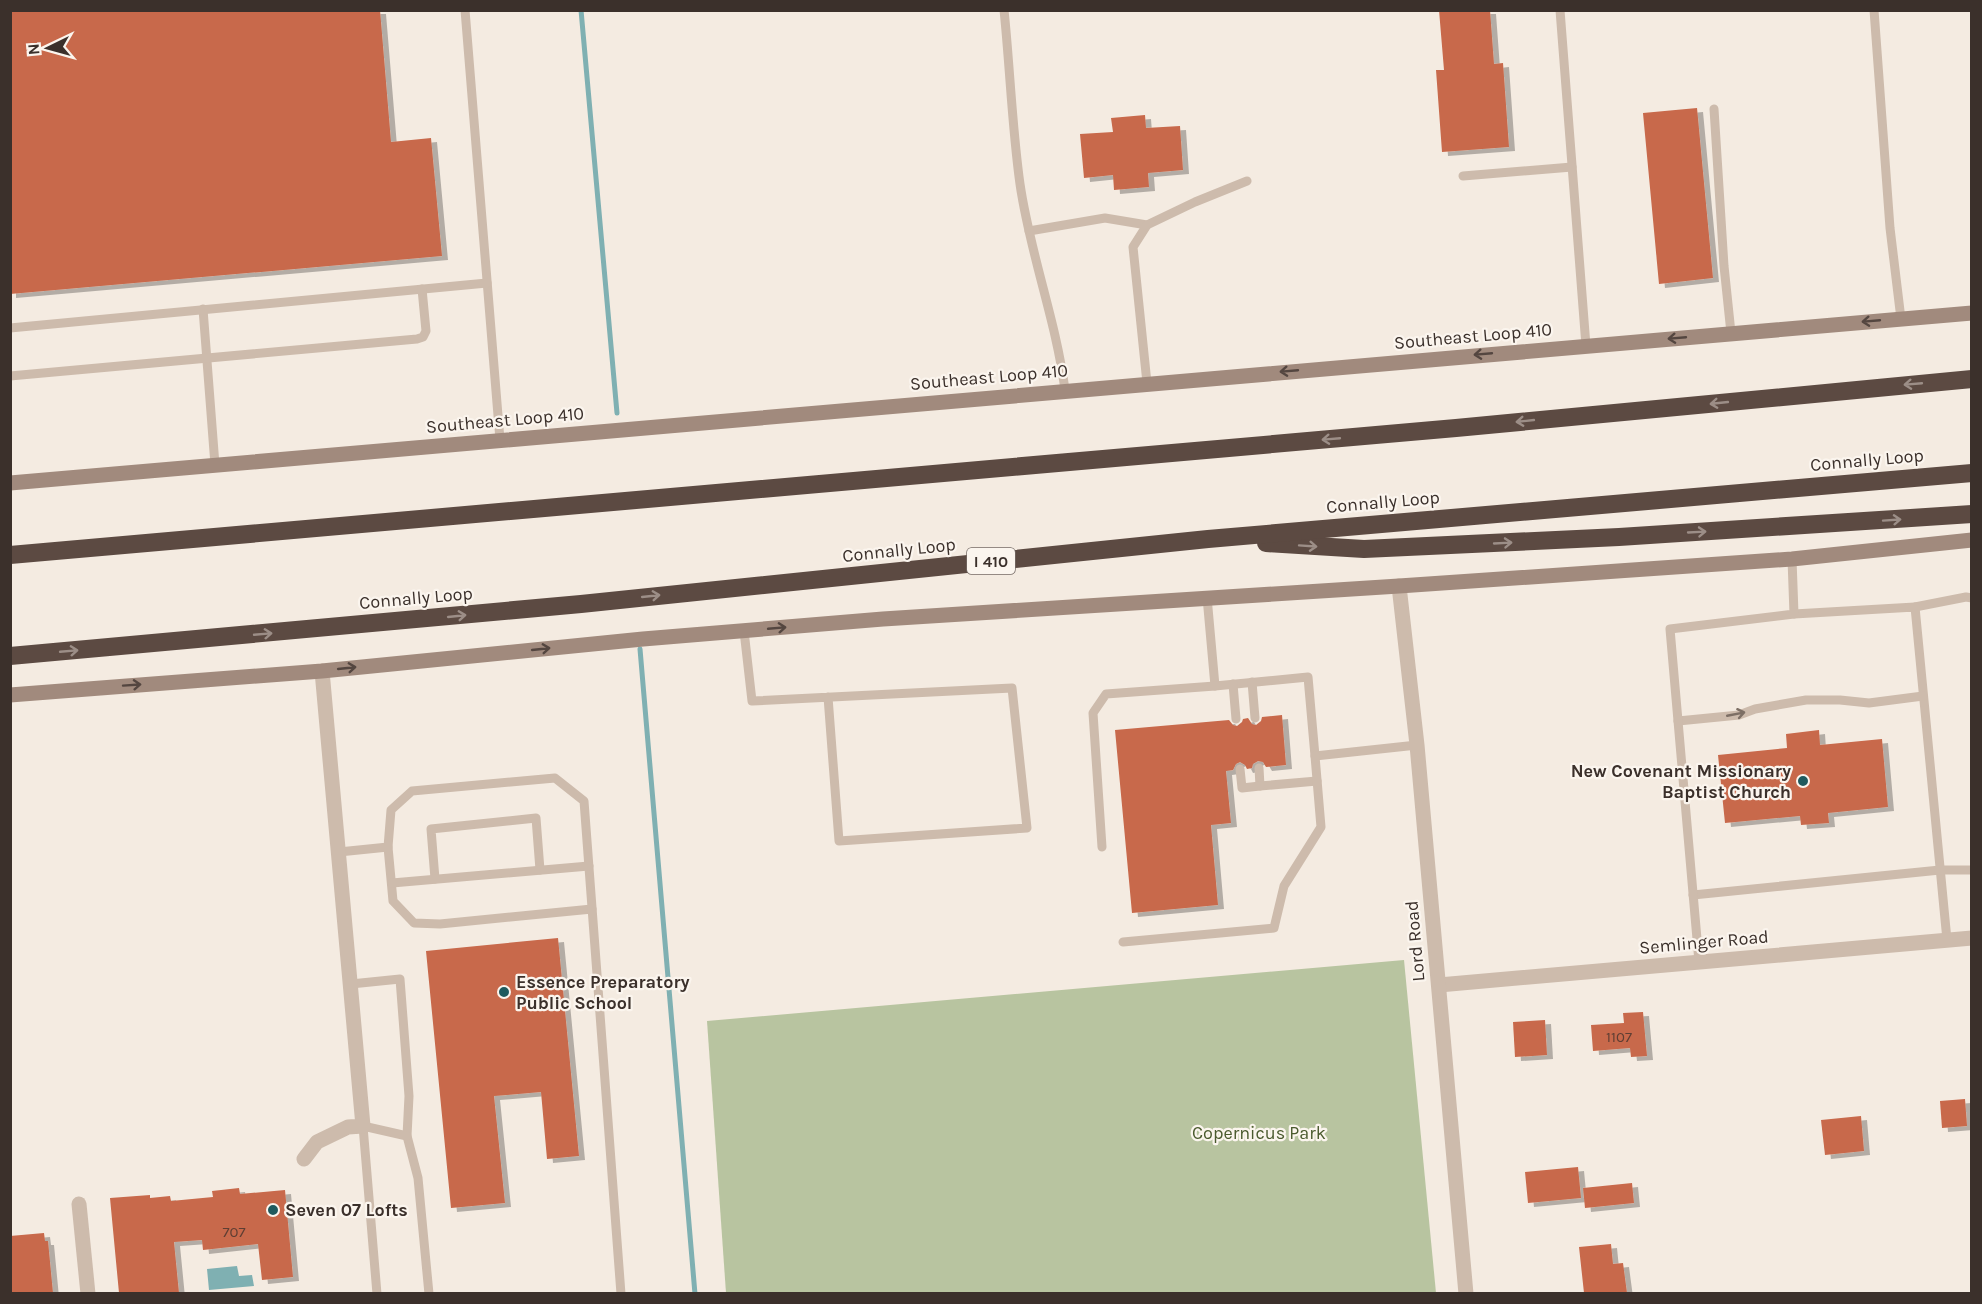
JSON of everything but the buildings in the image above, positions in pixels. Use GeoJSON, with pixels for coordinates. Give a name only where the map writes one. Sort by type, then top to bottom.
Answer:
{"type":"FeatureCollection","features":[{"type":"Feature","properties":{"kind":"highway"},"geometry":{"type":"LineString","coordinates":[[10,555],[1456,428],[1971,379]]}},
{"type":"Feature","properties":{"kind":"highway","name":"Connally Loop"},"geometry":{"type":"LineString","coordinates":[[10,656],[581,604],[1208,539],[1971,472]]}},
{"type":"Feature","properties":{"kind":"highway"},"geometry":{"type":"LineString","coordinates":[[1208,539],[1364,549],[1643,536],[1971,514]]}},
{"type":"Feature","properties":{"kind":"main road","name":"Southeast Loop 410"},"geometry":{"type":"LineString","coordinates":[[10,483],[1971,313]]}},
{"type":"Feature","properties":{"kind":"main road"},"geometry":{"type":"LineString","coordinates":[[10,694],[322,671],[744,630],[883,619],[1792,559],[1971,540]]}},
{"type":"Feature","properties":{"kind":"street","name":"Lord Road"},"geometry":{"type":"LineString","coordinates":[[1399,586],[1417,745],[1466,1293]]}},
{"type":"Feature","properties":{"kind":"street"},"geometry":{"type":"LineString","coordinates":[[304,1159],[317,1142],[348,1127],[363,1126],[322,671]]}},
{"type":"Feature","properties":{"kind":"street","name":"Semlinger Road"},"geometry":{"type":"LineString","coordinates":[[1439,985],[1971,938]]}},
{"type":"Feature","properties":{"kind":"street"},"geometry":{"type":"LineString","coordinates":[[79,1204],[88,1293]]}},
{"type":"Feature","properties":{"kind":"lane"},"geometry":{"type":"LineString","coordinates":[[465,10],[500,440]]}},
{"type":"Feature","properties":{"kind":"lane"},"geometry":{"type":"LineString","coordinates":[[1005,10],[1020,184],[1029,231],[1061,359],[1065,390]]}},
{"type":"Feature","properties":{"kind":"lane"},"geometry":{"type":"LineString","coordinates":[[1560,10],[1586,346]]}},
{"type":"Feature","properties":{"kind":"lane"},"geometry":{"type":"LineString","coordinates":[[1874,10],[1890,228],[1901,319]]}},
{"type":"Feature","properties":{"kind":"lane"},"geometry":{"type":"LineString","coordinates":[[1714,110],[1724,266],[1731,333]]}},
{"type":"Feature","properties":{"kind":"lane"},"geometry":{"type":"LineString","coordinates":[[1463,176],[1572,167]]}},
{"type":"Feature","properties":{"kind":"lane"},"geometry":{"type":"LineString","coordinates":[[1147,383],[1133,247],[1147,225],[1195,202],[1248,181]]}},
{"type":"Feature","properties":{"kind":"lane"},"geometry":{"type":"LineString","coordinates":[[1029,231],[1105,218],[1147,225]]}},
{"type":"Feature","properties":{"kind":"lane"},"geometry":{"type":"LineString","coordinates":[[10,328],[488,283]]}},
{"type":"Feature","properties":{"kind":"lane"},"geometry":{"type":"LineString","coordinates":[[10,376],[417,339],[426,331],[422,289]]}},
{"type":"Feature","properties":{"kind":"lane"},"geometry":{"type":"LineString","coordinates":[[203,309],[215,465]]}},
{"type":"Feature","properties":{"kind":"lane"},"geometry":{"type":"LineString","coordinates":[[1792,559],[1794,614]]}},
{"type":"Feature","properties":{"kind":"lane"},"geometry":{"type":"LineString","coordinates":[[1208,597],[1215,686]]}},
{"type":"Feature","properties":{"kind":"lane"},"geometry":{"type":"LineString","coordinates":[[1699,962],[1670,629],[1794,614],[1915,607],[1971,598]]}},
{"type":"Feature","properties":{"kind":"lane"},"geometry":{"type":"LineString","coordinates":[[1915,607],[1947,940]]}},
{"type":"Feature","properties":{"kind":"lane"},"geometry":{"type":"LineString","coordinates":[[744,630],[752,701],[828,697],[1012,688],[1027,828],[839,841],[828,697]]}},
{"type":"Feature","properties":{"kind":"lane"},"geometry":{"type":"LineString","coordinates":[[1102,847],[1093,712],[1106,694],[1308,677],[1321,827],[1284,886],[1274,928],[1123,942]]}},
{"type":"Feature","properties":{"kind":"lane"},"geometry":{"type":"LineString","coordinates":[[1252,682],[1255,718]]}},
{"type":"Feature","properties":{"kind":"lane"},"geometry":{"type":"LineString","coordinates":[[1233,684],[1236,720]]}},
{"type":"Feature","properties":{"kind":"lane"},"geometry":{"type":"LineString","coordinates":[[1678,720],[1739,715],[1755,709],[1806,700],[1869,703],[1923,696]]}},
{"type":"Feature","properties":{"kind":"lane"},"geometry":{"type":"LineString","coordinates":[[1315,756],[1417,745]]}},
{"type":"Feature","properties":{"kind":"lane"},"geometry":{"type":"LineString","coordinates":[[1259,768],[1260,786]]}},
{"type":"Feature","properties":{"kind":"lane"},"geometry":{"type":"LineString","coordinates":[[1240,770],[1242,788],[1317,782]]}},
{"type":"Feature","properties":{"kind":"lane"},"geometry":{"type":"LineString","coordinates":[[592,909],[440,924],[414,923],[393,901],[388,847],[391,810],[412,791],[555,778],[584,801],[621,1293]]}},
{"type":"Feature","properties":{"kind":"lane"},"geometry":{"type":"LineString","coordinates":[[435,879],[431,829],[536,818],[540,870]]}},
{"type":"Feature","properties":{"kind":"lane"},"geometry":{"type":"LineString","coordinates":[[339,852],[388,847]]}},
{"type":"Feature","properties":{"kind":"lane"},"geometry":{"type":"LineString","coordinates":[[392,883],[589,866]]}},
{"type":"Feature","properties":{"kind":"lane"},"geometry":{"type":"LineString","coordinates":[[1693,895],[1940,870],[1971,870]]}},
{"type":"Feature","properties":{"kind":"lane"},"geometry":{"type":"LineString","coordinates":[[351,984],[400,979],[409,1096],[407,1136],[418,1178],[429,1293]]}},
{"type":"Feature","properties":{"kind":"lane"},"geometry":{"type":"LineString","coordinates":[[377,1293],[363,1126],[407,1136]]}},
{"type":"Feature","properties":{"kind":"green space","name":"Copernicus Park"},"geometry":{"type":"Polygon","coordinates":[[[1404,960],[1436,1293],[726,1293],[707,1021],[1404,960]]]}},
{"type":"Feature","properties":{"kind":"water"},"geometry":{"type":"Polygon","coordinates":[[[237,1266],[239,1276],[252,1275],[254,1286],[209,1290],[207,1269],[237,1266]]]}},
{"type":"Feature","properties":{"kind":"waterway"},"geometry":{"type":"LineString","coordinates":[[581,10],[617,413]]}},
{"type":"Feature","properties":{"kind":"waterway"},"geometry":{"type":"LineString","coordinates":[[640,649],[695,1294]]}},
{"type":"Feature","properties":{"kind":"place","name":"New Covenant Missionary Baptist Church"},"geometry":{"type":"Point","coordinates":[1803,781]}},
{"type":"Feature","properties":{"kind":"place","name":"Essence Preparatory Public School"},"geometry":{"type":"Point","coordinates":[504,992]}},
{"type":"Feature","properties":{"kind":"place","name":"Seven 07 Lofts"},"geometry":{"type":"Point","coordinates":[273,1210]}}]}
